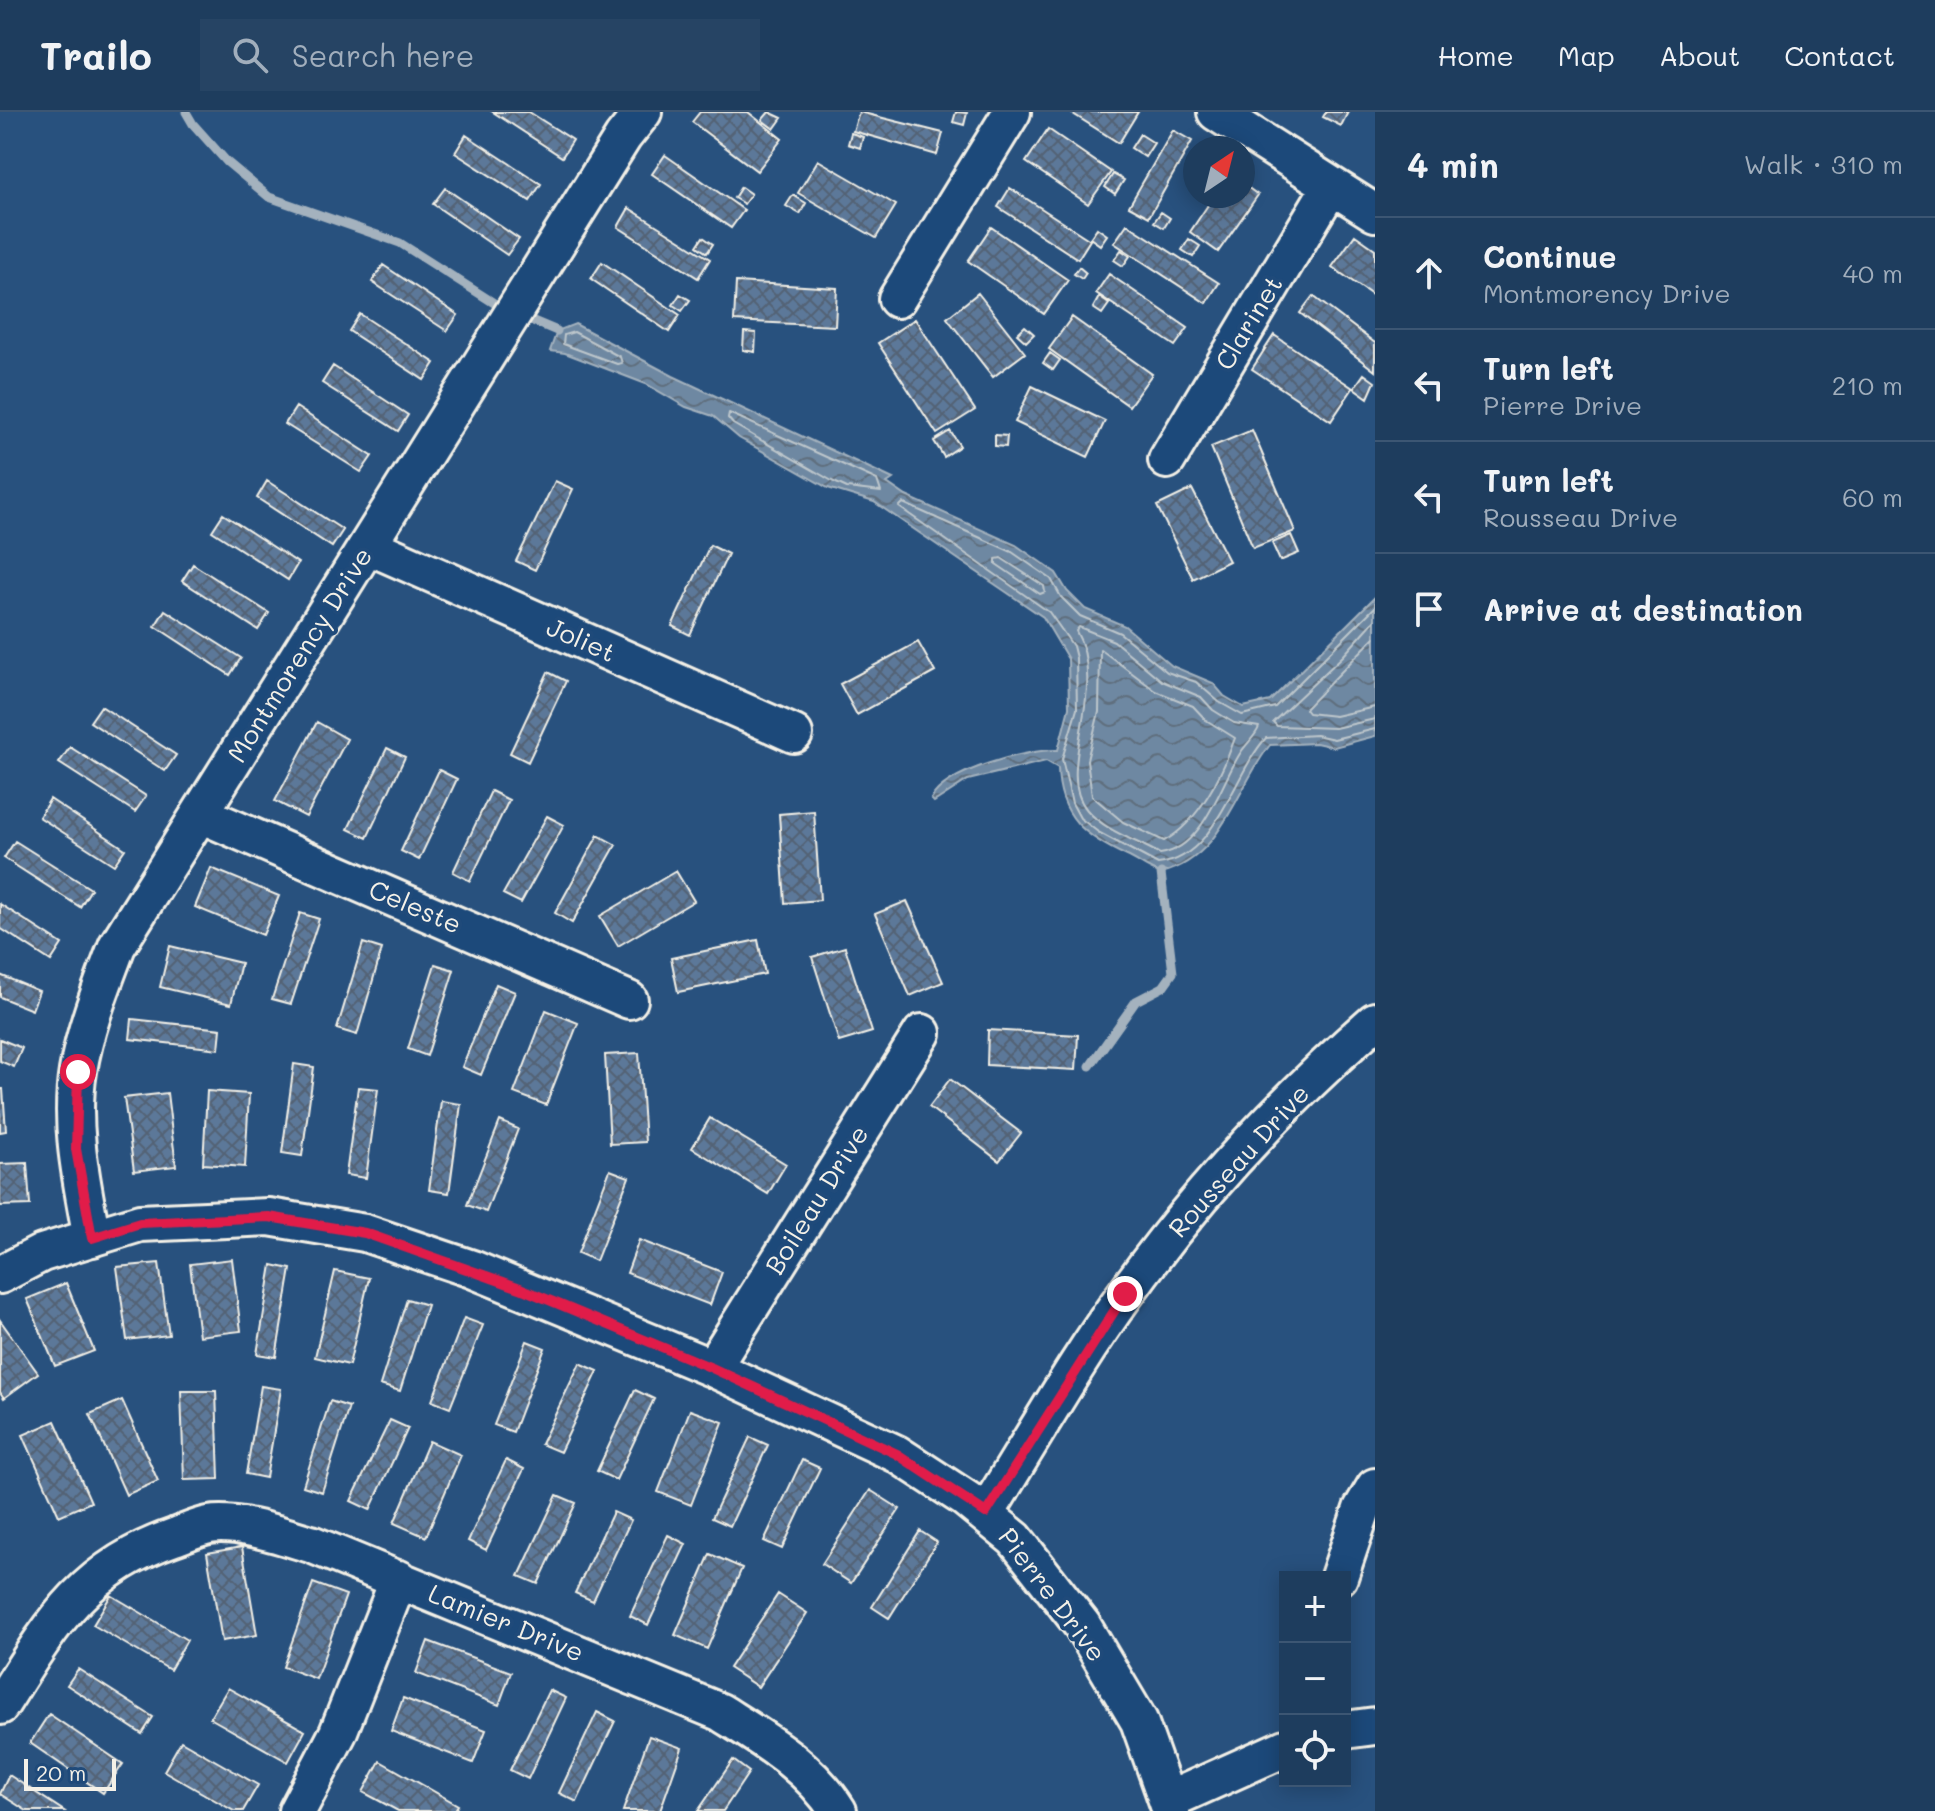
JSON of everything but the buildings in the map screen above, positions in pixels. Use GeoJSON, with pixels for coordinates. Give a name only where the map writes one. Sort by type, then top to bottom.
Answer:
{"type":"FeatureCollection","features":[{"type":"Feature","properties":{"kind":"street","name":"Montmorency Drive"},"geometry":{"type":"LineString","coordinates":[[92,1238],[76,1149],[78,1072],[91,1017],[117,946],[623,137],[643,112]]}},
{"type":"Feature","properties":{"kind":"street"},"geometry":{"type":"LineString","coordinates":[[897,299],[1012,112]]}},
{"type":"Feature","properties":{"kind":"street"},"geometry":{"type":"LineString","coordinates":[[1216,112],[1375,213]]}},
{"type":"Feature","properties":{"kind":"street","name":"Clarinet"},"geometry":{"type":"LineString","coordinates":[[1167,460],[1331,186]]}},
{"type":"Feature","properties":{"kind":"street","name":"Joliet"},"geometry":{"type":"LineString","coordinates":[[369,546],[794,734]]}},
{"type":"Feature","properties":{"kind":"street","name":"Celeste"},"geometry":{"type":"LineString","coordinates":[[200,814],[629,1000]]}},
{"type":"Feature","properties":{"kind":"street","name":"Rousseau Drive"},"geometry":{"type":"LineString","coordinates":[[986,1513],[1125,1294],[1205,1191],[1340,1052],[1375,1021]]}},
{"type":"Feature","properties":{"kind":"street","name":"Boileau Drive"},"geometry":{"type":"LineString","coordinates":[[712,1368],[922,1033]]}},
{"type":"Feature","properties":{"kind":"street","name":"Pierre Drive"},"geometry":{"type":"LineString","coordinates":[[0,1275],[42,1253],[140,1223],[269,1217],[365,1233],[520,1288],[712,1368],[897,1454],[986,1513],[1015,1539],[1082,1625],[1139,1721],[1170,1806]]}},
{"type":"Feature","properties":{"kind":"street"},"geometry":{"type":"LineString","coordinates":[[1341,1571],[1362,1509],[1375,1487]]}},
{"type":"Feature","properties":{"kind":"street","name":"Lamier Drive"},"geometry":{"type":"LineString","coordinates":[[0,1706],[41,1642],[83,1587],[140,1550],[211,1525],[264,1531],[311,1544],[720,1712],[779,1749],[813,1778],[838,1811]]}},
{"type":"Feature","properties":{"kind":"street"},"geometry":{"type":"LineString","coordinates":[[297,1811],[338,1733],[399,1579]]}},
{"type":"Feature","properties":{"kind":"street"},"geometry":{"type":"LineString","coordinates":[[1351,1729],[1375,1726]]}},
{"type":"Feature","properties":{"kind":"street"},"geometry":{"type":"LineString","coordinates":[[1170,1806],[1279,1751]]}},
{"type":"Feature","properties":{"kind":"water"},"geometry":{"type":"Polygon","coordinates":[[[575,324],[673,376],[893,479],[887,483],[906,496],[1016,545],[1056,573],[1067,591],[1085,609],[1125,626],[1172,666],[1213,683],[1224,696],[1243,707],[1270,701],[1375,597],[1375,736],[1334,747],[1316,743],[1270,745],[1214,837],[1182,865],[1161,873],[1087,833],[1063,800],[1058,768],[1046,761],[968,780],[934,802],[931,799],[940,789],[970,770],[1009,757],[1058,750],[1069,708],[1068,659],[1043,617],[874,502],[828,488],[739,438],[713,416],[686,407],[646,384],[565,353],[550,351],[557,331],[575,324]]]}},
{"type":"Feature","properties":{"kind":"waterway"},"geometry":{"type":"LineString","coordinates":[[186,112],[227,162],[269,197],[400,243],[505,310]]}},
{"type":"Feature","properties":{"kind":"waterway"},"geometry":{"type":"LineString","coordinates":[[519,315],[557,331]]}},
{"type":"Feature","properties":{"kind":"waterway"},"geometry":{"type":"LineString","coordinates":[[1090,1066],[1136,1001],[1163,987],[1173,973],[1161,873]]}},
{"type":"Feature","properties":{"kind":"route"},"geometry":{"type":"LineString","coordinates":[[78,1072],[76,1149],[92,1238],[140,1223],[269,1217],[365,1233],[472,1269],[712,1368],[897,1454],[986,1513],[1125,1294]]}}]}
